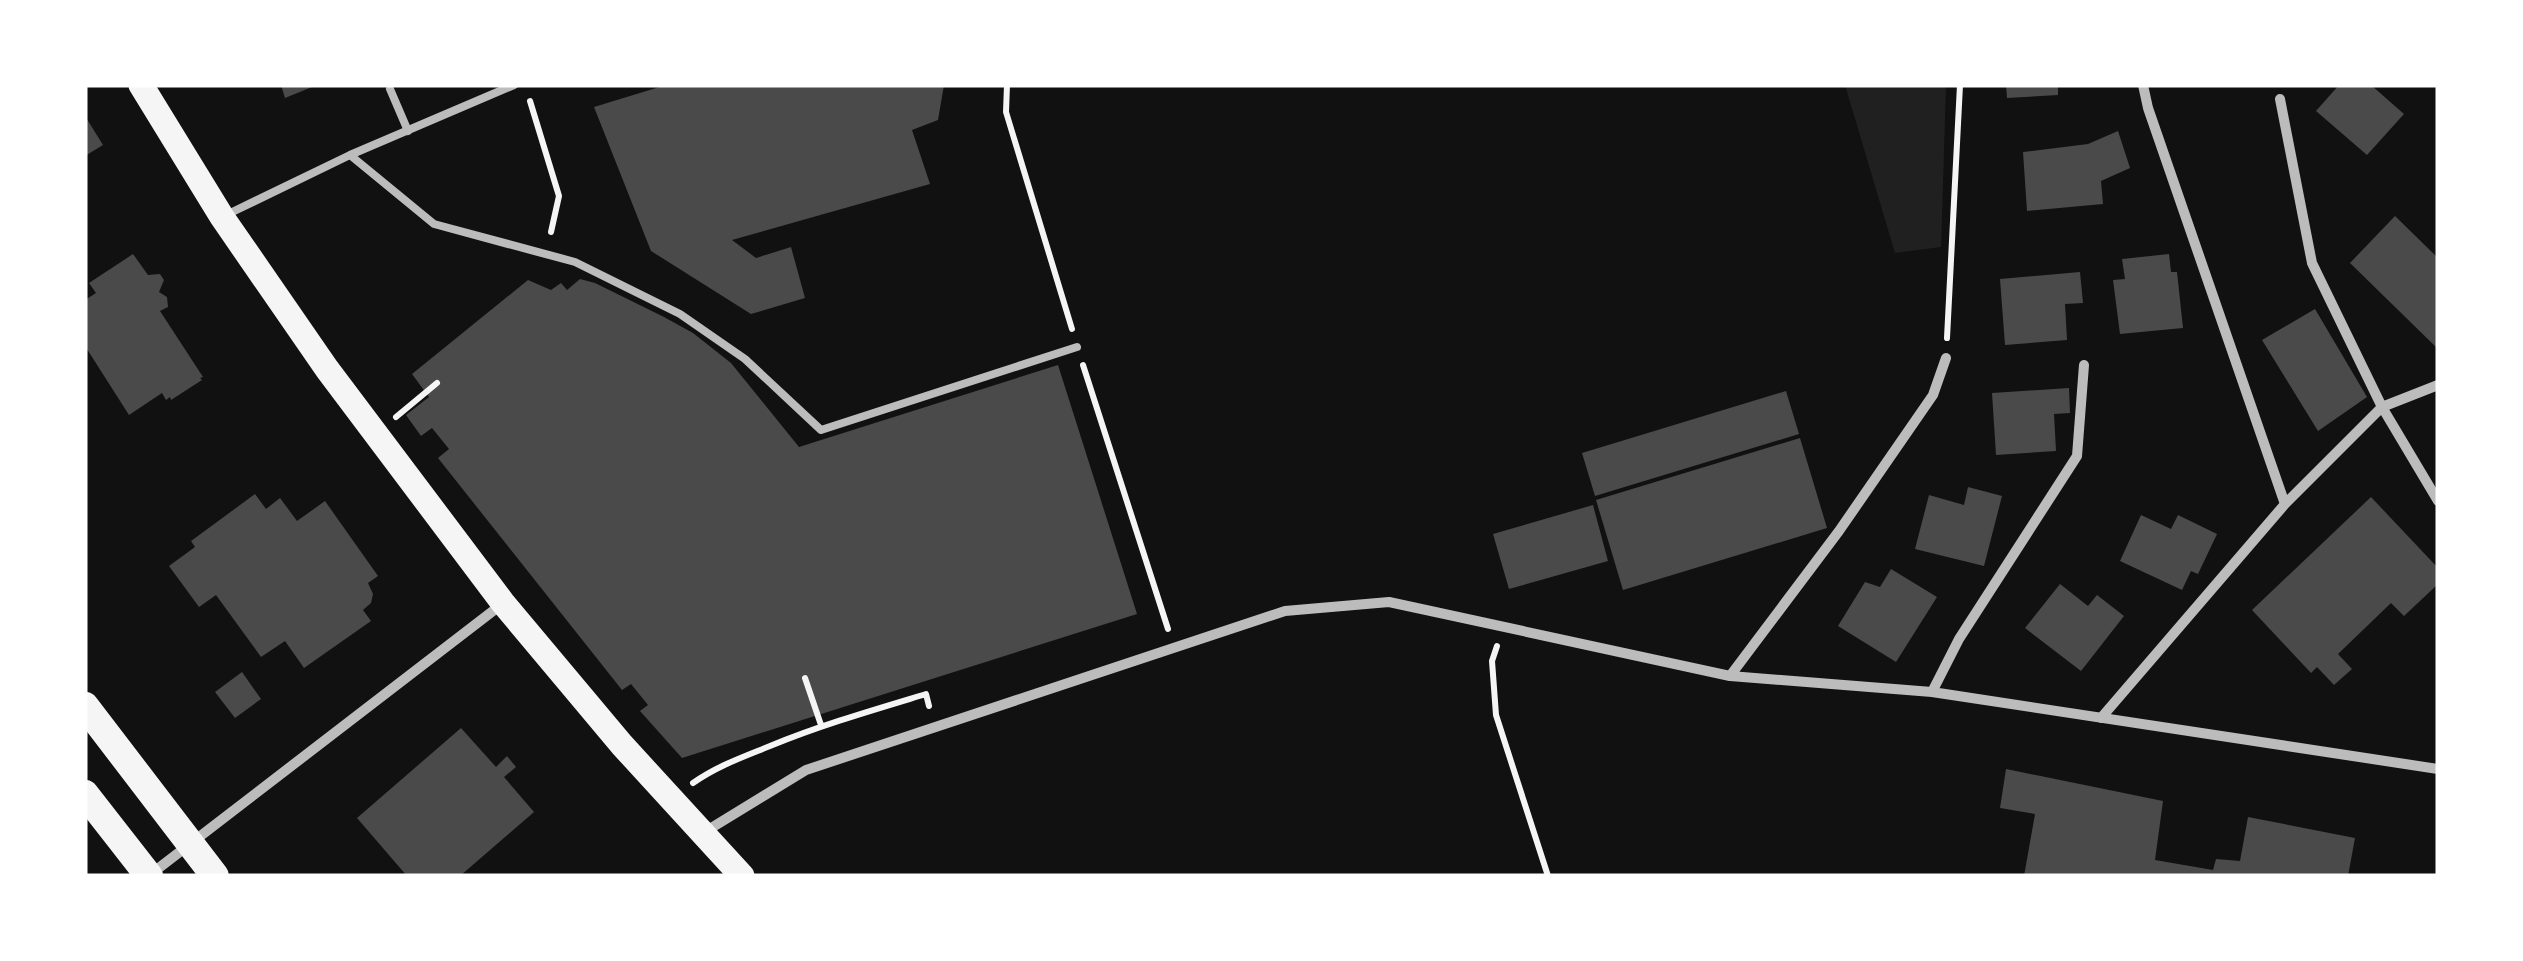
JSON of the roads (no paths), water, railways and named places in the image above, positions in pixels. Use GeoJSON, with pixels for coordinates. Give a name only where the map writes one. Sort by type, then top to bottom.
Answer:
{"type":"FeatureCollection","features":[{"type":"Feature","properties":{"kind":"highway"},"geometry":{"type":"LineString","coordinates":[[85,706],[215,876]]}},
{"type":"Feature","properties":{"kind":"highway"},"geometry":{"type":"LineString","coordinates":[[85,794],[149,876]]}},
{"type":"Feature","properties":{"kind":"main road"},"geometry":{"type":"LineString","coordinates":[[141,85],[222,217],[327,370],[503,603],[622,744],[742,876]]}},
{"type":"Feature","properties":{"kind":"street"},"geometry":{"type":"LineString","coordinates":[[2143,85],[2285,504]]}},
{"type":"Feature","properties":{"kind":"street"},"geometry":{"type":"LineString","coordinates":[[2280,99],[2312,263],[2382,408],[2438,501]]}},
{"type":"Feature","properties":{"kind":"street"},"geometry":{"type":"LineString","coordinates":[[1730,676],[1840,531],[1933,395],[1946,358]]}},
{"type":"Feature","properties":{"kind":"street"},"geometry":{"type":"LineString","coordinates":[[1932,692],[1959,640],[2077,456],[2084,365]]}},
{"type":"Feature","properties":{"kind":"street"},"geometry":{"type":"LineString","coordinates":[[2101,718],[2285,504],[2382,408],[2438,385]]}},
{"type":"Feature","properties":{"kind":"street"},"geometry":{"type":"LineString","coordinates":[[704,833],[806,770],[1285,611],[1389,602],[1730,676],[1932,692],[2438,769]]}},
{"type":"Feature","properties":{"kind":"street"},"geometry":{"type":"LineString","coordinates":[[149,876],[503,603]]}},
{"type":"Feature","properties":{"kind":"lane"},"geometry":{"type":"LineString","coordinates":[[222,217],[350,155],[514,85]]}},
{"type":"Feature","properties":{"kind":"lane"},"geometry":{"type":"LineString","coordinates":[[390,89],[408,130]]}},
{"type":"Feature","properties":{"kind":"lane"},"geometry":{"type":"LineString","coordinates":[[350,155],[434,224],[575,262],[680,314],[745,358],[821,430],[1077,347]]}}]}
